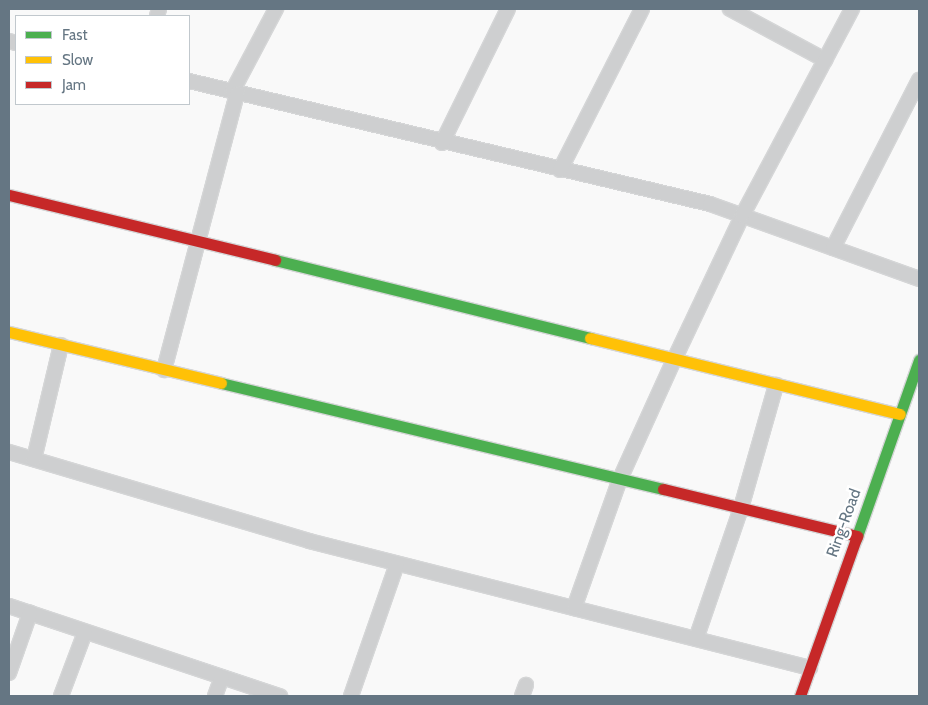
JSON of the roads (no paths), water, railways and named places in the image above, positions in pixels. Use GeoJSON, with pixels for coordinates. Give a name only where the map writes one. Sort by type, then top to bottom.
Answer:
{"type":"FeatureCollection","features":[{"type":"Feature","properties":{"kind":"street"},"geometry":{"type":"LineString","coordinates":[[164,370],[235,93],[276,9]]}},
{"type":"Feature","properties":{"kind":"street"},"geometry":{"type":"LineString","coordinates":[[442,142],[508,9]]}},
{"type":"Feature","properties":{"kind":"street"},"geometry":{"type":"LineString","coordinates":[[560,170],[642,9]]}},
{"type":"Feature","properties":{"kind":"street"},"geometry":{"type":"LineString","coordinates":[[730,9],[825,60]]}},
{"type":"Feature","properties":{"kind":"street"},"geometry":{"type":"LineString","coordinates":[[574,608],[620,479],[674,360],[742,216],[852,9]]}},
{"type":"Feature","properties":{"kind":"street"},"geometry":{"type":"LineString","coordinates":[[833,248],[919,80]]}},
{"type":"Feature","properties":{"kind":"street"},"geometry":{"type":"LineString","coordinates":[[190,81],[560,170],[742,216],[919,279]]}},
{"type":"Feature","properties":{"kind":"street"},"geometry":{"type":"LineString","coordinates":[[9,196],[900,414]]}},
{"type":"Feature","properties":{"kind":"street"},"geometry":{"type":"LineString","coordinates":[[9,332],[857,536]]}},
{"type":"Feature","properties":{"kind":"street"},"geometry":{"type":"LineString","coordinates":[[34,459],[62,345]]}},
{"type":"Feature","properties":{"kind":"street","name":"Ring-Road"},"geometry":{"type":"LineString","coordinates":[[800,696],[919,360]]}},
{"type":"Feature","properties":{"kind":"street"},"geometry":{"type":"LineString","coordinates":[[696,639],[741,508],[776,385]]}},
{"type":"Feature","properties":{"kind":"street"},"geometry":{"type":"LineString","coordinates":[[9,452],[397,564],[810,668]]}},
{"type":"Feature","properties":{"kind":"street"},"geometry":{"type":"LineString","coordinates":[[351,696],[397,564]]}},
{"type":"Feature","properties":{"kind":"street"},"geometry":{"type":"LineString","coordinates":[[9,606],[280,696]]}},
{"type":"Feature","properties":{"kind":"street"},"geometry":{"type":"LineString","coordinates":[[9,673],[30,614]]}},
{"type":"Feature","properties":{"kind":"street"},"geometry":{"type":"LineString","coordinates":[[61,696],[85,632]]}},
{"type":"Feature","properties":{"kind":"street"},"geometry":{"type":"LineString","coordinates":[[215,696],[222,677]]}}]}
